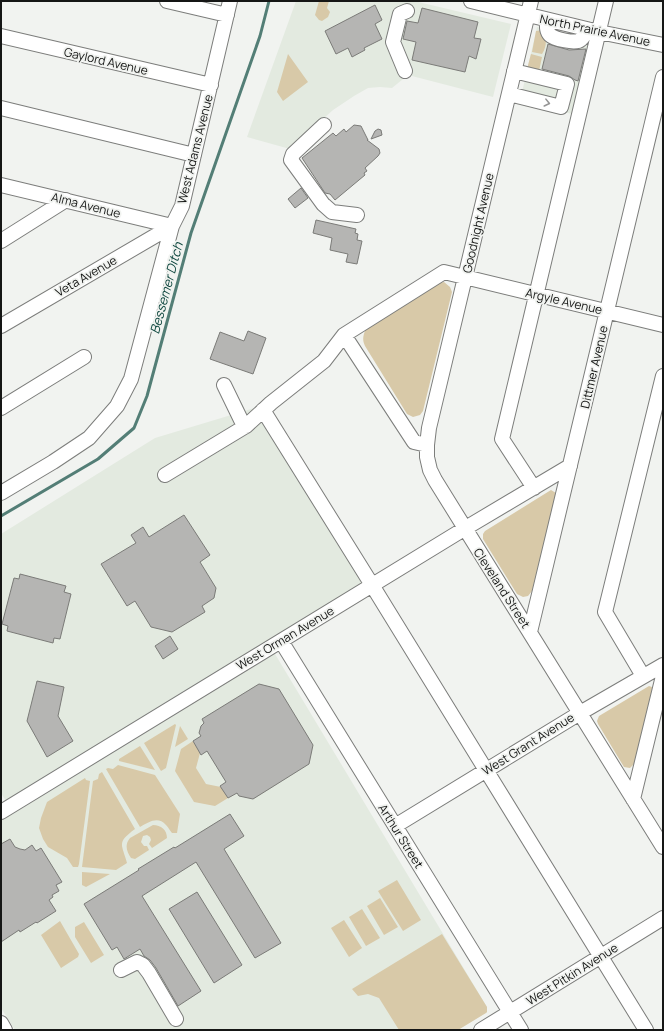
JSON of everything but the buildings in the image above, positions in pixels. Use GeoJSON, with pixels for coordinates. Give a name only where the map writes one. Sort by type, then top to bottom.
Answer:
{"type":"FeatureCollection","features":[{"type":"Feature","properties":{"kind":"street"},"geometry":{"type":"LineString","coordinates":[[167,1],[227,15]]}},
{"type":"Feature","properties":{"kind":"street","name":"West Adams Avenue"},"geometry":{"type":"LineString","coordinates":[[1,493],[53,462],[89,438],[117,406],[131,380],[172,226],[182,206],[230,1]]}},
{"type":"Feature","properties":{"kind":"street","name":"North Prairie Avenue"},"geometry":{"type":"LineString","coordinates":[[471,1],[527,16],[663,45]]}},
{"type":"Feature","properties":{"kind":"street","name":"Goodnight Avenue"},"geometry":{"type":"LineString","coordinates":[[427,446],[429,428],[531,1]]}},
{"type":"Feature","properties":{"kind":"street"},"geometry":{"type":"LineString","coordinates":[[534,488],[502,439],[536,294],[593,31],[606,1]]}},
{"type":"Feature","properties":{"kind":"street"},"geometry":{"type":"LineString","coordinates":[[405,71],[393,42],[400,14],[407,11]]}},
{"type":"Feature","properties":{"kind":"street","name":"Gaylord Avenue"},"geometry":{"type":"LineString","coordinates":[[1,36],[210,85]]}},
{"type":"Feature","properties":{"kind":"street"},"geometry":{"type":"LineString","coordinates":[[509,94],[561,107],[567,84],[514,71]]}},
{"type":"Feature","properties":{"kind":"street","name":"Dittmer Avenue"},"geometry":{"type":"LineString","coordinates":[[530,632],[663,78]]}},
{"type":"Feature","properties":{"kind":"street"},"geometry":{"type":"LineString","coordinates":[[1,108],[194,155]]}},
{"type":"Feature","properties":{"kind":"street"},"geometry":{"type":"LineString","coordinates":[[324,125],[293,154],[291,160],[323,204],[332,212],[357,215]]}},
{"type":"Feature","properties":{"kind":"street","name":"Alma Avenue"},"geometry":{"type":"LineString","coordinates":[[1,184],[172,226]]}},
{"type":"Feature","properties":{"kind":"street"},"geometry":{"type":"LineString","coordinates":[[1,241],[66,200]]}},
{"type":"Feature","properties":{"kind":"street","name":"Veta Avenue"},"geometry":{"type":"LineString","coordinates":[[1,326],[172,226]]}},
{"type":"Feature","properties":{"kind":"street"},"geometry":{"type":"LineString","coordinates":[[165,475],[246,426],[324,361],[344,335],[444,272],[465,277]]}},
{"type":"Feature","properties":{"kind":"street","name":"Argyle Avenue"},"geometry":{"type":"LineString","coordinates":[[465,277],[663,325]]}},
{"type":"Feature","properties":{"kind":"street"},"geometry":{"type":"LineString","coordinates":[[344,335],[414,442],[427,446]]}},
{"type":"Feature","properties":{"kind":"street"},"geometry":{"type":"LineString","coordinates":[[1,408],[84,357]]}},
{"type":"Feature","properties":{"kind":"street"},"geometry":{"type":"LineString","coordinates":[[643,676],[605,612],[663,376]]}},
{"type":"Feature","properties":{"kind":"street"},"geometry":{"type":"LineString","coordinates":[[224,385],[241,420],[246,426]]}},
{"type":"Feature","properties":{"kind":"street"},"geometry":{"type":"LineString","coordinates":[[267,407],[372,585],[646,1030]]}},
{"type":"Feature","properties":{"kind":"street","name":"Cleveland Street"},"geometry":{"type":"LineString","coordinates":[[427,446],[430,470],[464,529],[530,632],[663,847]]}},
{"type":"Feature","properties":{"kind":"street","name":"West Orman Avenue"},"geometry":{"type":"LineString","coordinates":[[2,808],[570,466]]}},
{"type":"Feature","properties":{"kind":"street","name":"Arthur Street"},"geometry":{"type":"LineString","coordinates":[[281,641],[521,1030]]}},
{"type":"Feature","properties":{"kind":"street","name":"West Grant Avenue"},"geometry":{"type":"LineString","coordinates":[[394,826],[580,712],[663,666]]}},
{"type":"Feature","properties":{"kind":"street"},"geometry":{"type":"LineString","coordinates":[[633,800],[663,676]]}},
{"type":"Feature","properties":{"kind":"street","name":"West Pitkin Avenue"},"geometry":{"type":"LineString","coordinates":[[481,1030],[663,918]]}},
{"type":"Feature","properties":{"kind":"street"},"geometry":{"type":"LineString","coordinates":[[121,970],[137,962],[143,965],[176,1019]]}},
{"type":"Feature","properties":{"kind":"street"},"geometry":{"type":"LineString","coordinates":[[1,1023],[5,1030]]}},
{"type":"Feature","properties":{"kind":"shaded area"},"geometry":{"type":"Polygon","coordinates":[[[296,1],[414,1],[511,24],[493,97],[408,75],[392,88],[368,88],[354,96],[333,110],[290,149],[247,137],[296,1]]]}},
{"type":"Feature","properties":{"kind":"shaded area"},"geometry":{"type":"Polygon","coordinates":[[[319,1],[329,1],[327,8],[330,12],[328,17],[322,21],[315,15],[319,1]]]}},
{"type":"Feature","properties":{"kind":"shaded area"},"geometry":{"type":"Polygon","coordinates":[[[537,27],[593,40],[576,115],[520,101],[537,27]]]}},
{"type":"Feature","properties":{"kind":"shaded area"},"geometry":{"type":"Polygon","coordinates":[[[543,30],[546,42],[544,51],[542,54],[532,52],[536,31],[543,30]]]}},
{"type":"Feature","properties":{"kind":"shaded area"},"geometry":{"type":"Polygon","coordinates":[[[288,54],[308,82],[283,101],[277,92],[288,54]]]}},
{"type":"Feature","properties":{"kind":"shaded area"},"geometry":{"type":"Polygon","coordinates":[[[531,54],[542,57],[539,71],[527,69],[531,54]]]}},
{"type":"Feature","properties":{"kind":"shaded area"},"geometry":{"type":"Polygon","coordinates":[[[444,282],[450,287],[452,292],[423,411],[420,415],[413,417],[407,414],[365,346],[363,342],[364,335],[366,329],[440,283],[444,282]]]}},
{"type":"Feature","properties":{"kind":"shaded area"},"geometry":{"type":"Polygon","coordinates":[[[258,407],[365,581],[275,637],[269,644],[487,1007],[487,1012],[458,1030],[15,1030],[1,1008],[1,820],[13,813],[1,793],[1,534],[155,438],[258,407]]]}},
{"type":"Feature","properties":{"kind":"shaded area"},"geometry":{"type":"Polygon","coordinates":[[[551,490],[556,493],[532,591],[528,596],[523,597],[517,594],[483,539],[483,534],[485,531],[551,490]]]}},
{"type":"Feature","properties":{"kind":"shaded area"},"geometry":{"type":"Polygon","coordinates":[[[649,686],[652,687],[652,689],[634,764],[630,768],[624,767],[597,721],[599,716],[649,686]]]}},
{"type":"Feature","properties":{"kind":"shaded area"},"geometry":{"type":"Polygon","coordinates":[[[175,724],[166,768],[161,771],[144,743],[175,724]]]}},
{"type":"Feature","properties":{"kind":"shaded area"},"geometry":{"type":"Polygon","coordinates":[[[180,726],[188,739],[175,747],[180,726]]]}},
{"type":"Feature","properties":{"kind":"shaded area"},"geometry":{"type":"Polygon","coordinates":[[[193,741],[200,753],[196,768],[206,784],[221,787],[228,798],[215,806],[194,802],[175,771],[181,749],[193,741]]]}},
{"type":"Feature","properties":{"kind":"shaded area"},"geometry":{"type":"Polygon","coordinates":[[[140,746],[155,770],[119,761],[119,759],[140,746]]]}},
{"type":"Feature","properties":{"kind":"shaded area"},"geometry":{"type":"Polygon","coordinates":[[[118,765],[155,775],[180,814],[177,833],[172,833],[163,822],[157,820],[140,827],[106,769],[113,769],[118,765]]]}},
{"type":"Feature","properties":{"kind":"shaded area"},"geometry":{"type":"Polygon","coordinates":[[[102,772],[135,829],[125,838],[122,844],[127,863],[116,870],[82,867],[93,781],[98,779],[99,774],[102,772]]]}},
{"type":"Feature","properties":{"kind":"shaded area"},"geometry":{"type":"Polygon","coordinates":[[[85,778],[86,780],[90,781],[79,864],[78,867],[73,867],[67,858],[48,847],[39,828],[47,802],[85,778]]]}},
{"type":"Feature","properties":{"kind":"shaded area"},"geometry":{"type":"Polygon","coordinates":[[[153,825],[163,828],[167,838],[152,848],[149,844],[151,840],[150,837],[147,835],[143,836],[141,842],[144,846],[147,846],[149,850],[135,859],[131,858],[127,848],[127,843],[130,838],[153,825]]]}},
{"type":"Feature","properties":{"kind":"shaded area"},"geometry":{"type":"Polygon","coordinates":[[[82,872],[110,874],[86,887],[82,885],[82,872]]]}},
{"type":"Feature","properties":{"kind":"shaded area"},"geometry":{"type":"Polygon","coordinates":[[[397,880],[421,920],[403,931],[378,891],[397,880]]]}},
{"type":"Feature","properties":{"kind":"shaded area"},"geometry":{"type":"Polygon","coordinates":[[[380,898],[398,927],[384,935],[367,906],[380,898]]]}},
{"type":"Feature","properties":{"kind":"shaded area"},"geometry":{"type":"Polygon","coordinates":[[[362,909],[380,938],[366,946],[349,917],[362,909]]]}},
{"type":"Feature","properties":{"kind":"shaded area"},"geometry":{"type":"Polygon","coordinates":[[[344,920],[362,948],[349,957],[331,928],[344,920]]]}},
{"type":"Feature","properties":{"kind":"shaded area"},"geometry":{"type":"Polygon","coordinates":[[[60,921],[79,954],[78,957],[61,968],[41,935],[60,921]]]}},
{"type":"Feature","properties":{"kind":"shaded area"},"geometry":{"type":"Polygon","coordinates":[[[84,922],[104,955],[91,963],[75,937],[75,927],[84,922]]]}},
{"type":"Feature","properties":{"kind":"shaded area"},"geometry":{"type":"Polygon","coordinates":[[[442,934],[487,1007],[486,1013],[458,1030],[399,1030],[379,998],[368,994],[358,996],[352,989],[442,934]]]}},
{"type":"Feature","properties":{"kind":"waterway","name":"Bessemer Ditch"},"geometry":{"type":"LineString","coordinates":[[1,516],[98,459],[134,428],[147,396],[191,233],[260,36],[269,1]]}}]}
